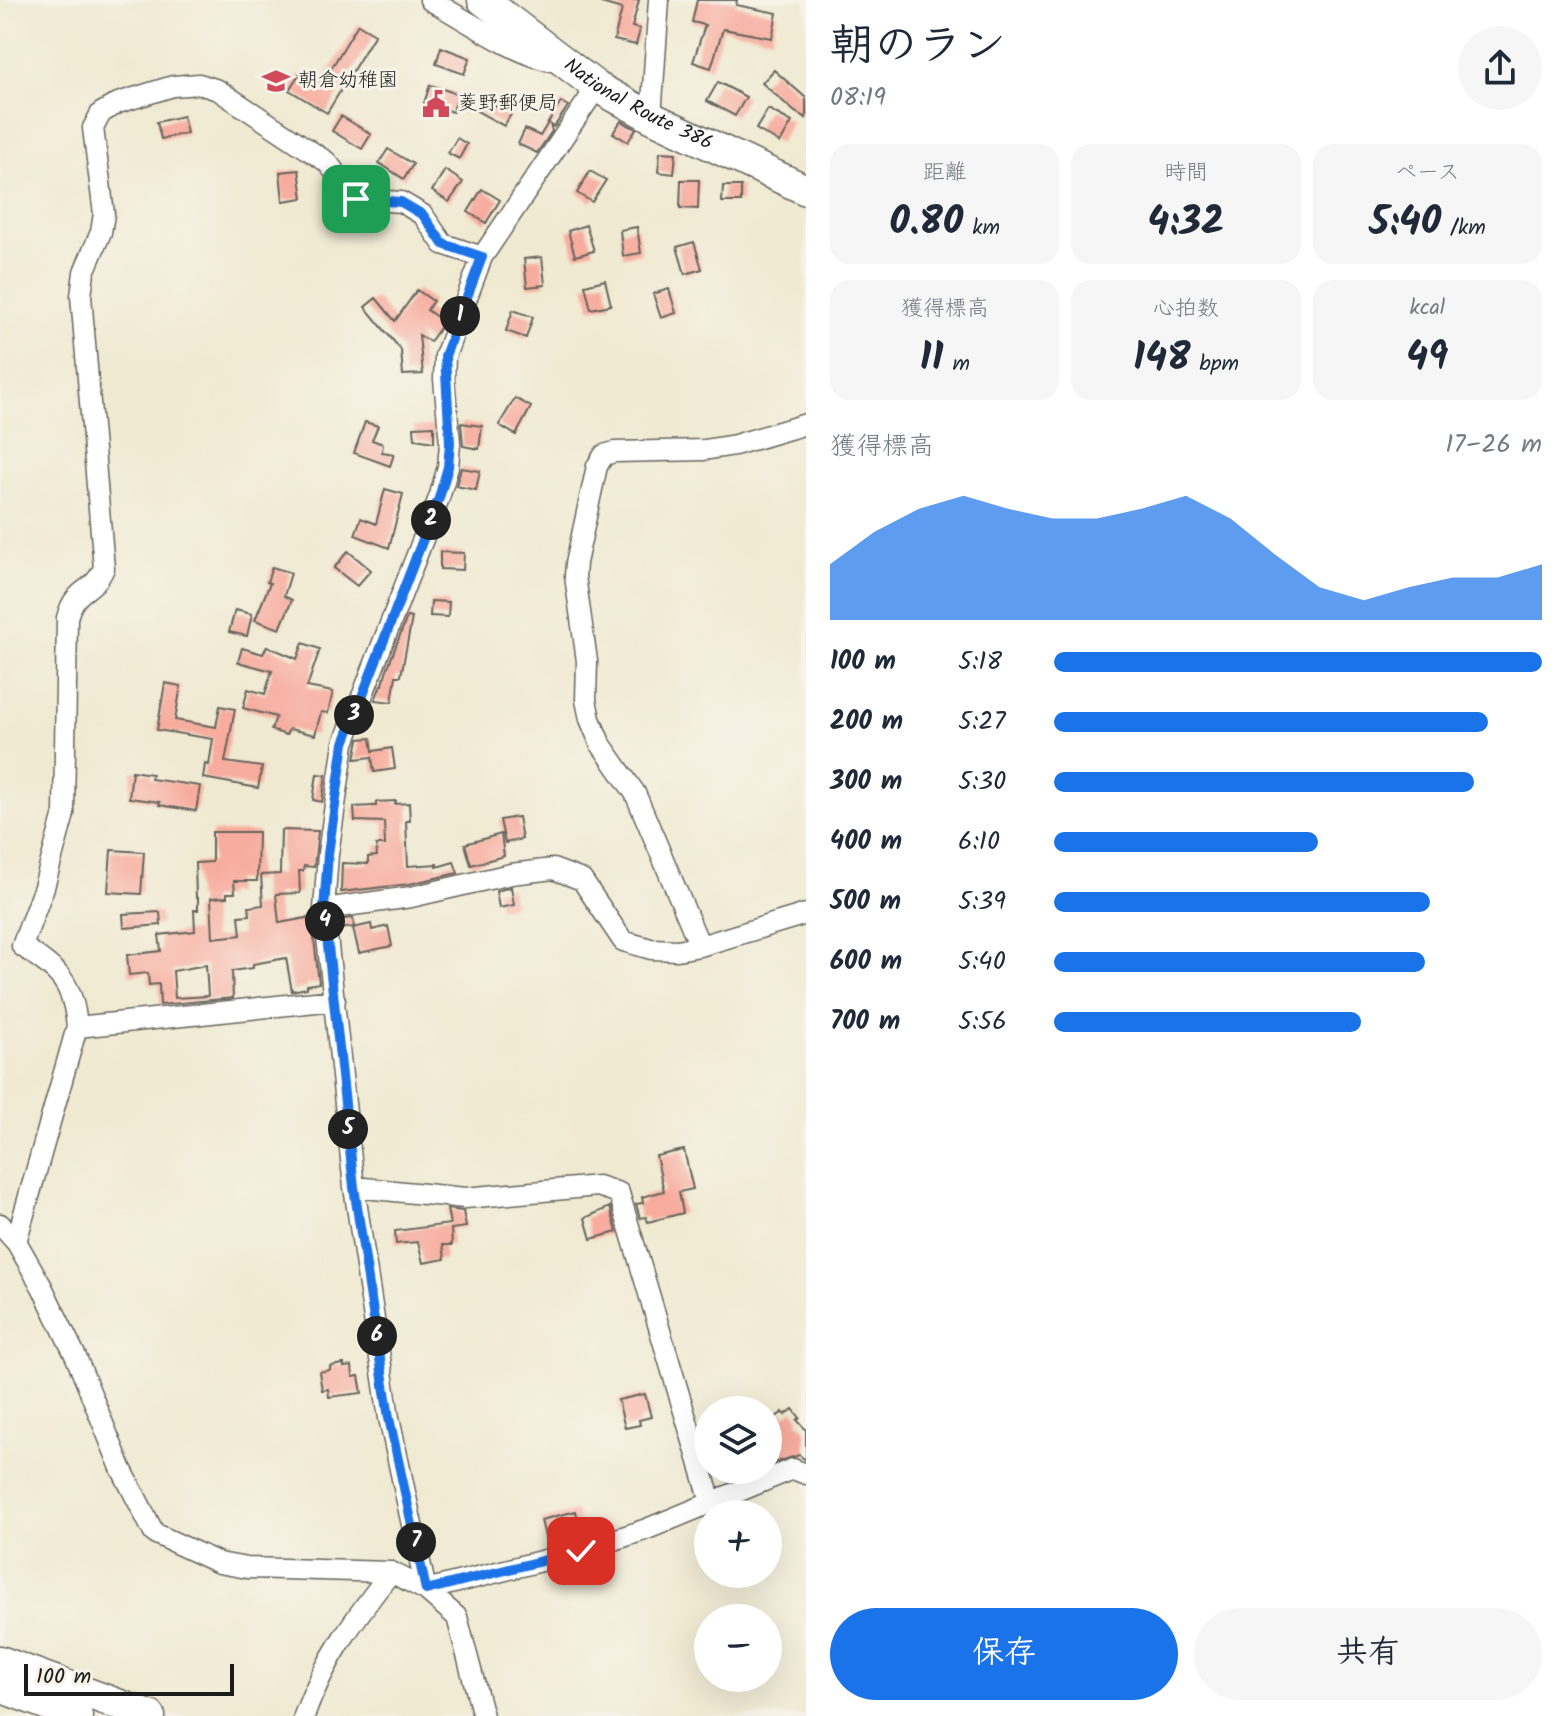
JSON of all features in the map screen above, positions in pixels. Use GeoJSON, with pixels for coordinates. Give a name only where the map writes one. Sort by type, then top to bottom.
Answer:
{"type":"FeatureCollection","features":[{"type":"Feature","properties":{"kind":"highway","name":"National Route 386"},"geometry":{"type":"LineString","coordinates":[[483,0],[597,87],[651,117],[806,190]]}},
{"type":"Feature","properties":{"kind":"highway"},"geometry":{"type":"LineString","coordinates":[[0,1661],[150,1716]]}},
{"type":"Feature","properties":{"kind":"highway"},"geometry":{"type":"LineString","coordinates":[[0,1687],[77,1716]]}},
{"type":"Feature","properties":{"kind":"street"},"geometry":{"type":"LineString","coordinates":[[430,0],[542,60],[564,64]]}},
{"type":"Feature","properties":{"kind":"street"},"geometry":{"type":"LineString","coordinates":[[651,117],[659,0]]}},
{"type":"Feature","properties":{"kind":"street"},"geometry":{"type":"LineString","coordinates":[[16,1242],[77,1027],[75,1005],[63,978],[22,946],[44,887],[64,814],[67,618],[71,601],[99,581],[104,568],[81,296],[84,272],[101,232],[104,214],[93,128],[101,113],[118,103],[173,86],[199,84],[218,90],[327,162],[356,199],[401,202],[423,215],[443,244],[482,257]]}},
{"type":"Feature","properties":{"kind":"street"},"geometry":{"type":"LineString","coordinates":[[426,1590],[389,1418],[354,1187],[324,909],[328,854],[344,743],[439,498],[448,467],[450,443],[445,356],[482,257],[597,87]]}},
{"type":"Feature","properties":{"kind":"street"},"geometry":{"type":"LineString","coordinates":[[700,946],[635,793],[600,743],[590,719],[586,700],[587,661],[575,576],[579,549],[597,466],[604,455],[615,452],[704,450],[735,445],[806,424]]}},
{"type":"Feature","properties":{"kind":"street"},"geometry":{"type":"LineString","coordinates":[[324,909],[411,897],[511,874],[553,869],[582,880],[623,941],[651,949],[677,950],[700,946],[806,914]]}},
{"type":"Feature","properties":{"kind":"street"},"geometry":{"type":"LineString","coordinates":[[77,1027],[335,1000]]}},
{"type":"Feature","properties":{"kind":"street"},"geometry":{"type":"LineString","coordinates":[[354,1187],[465,1198],[598,1186],[619,1193],[710,1500]]}},
{"type":"Feature","properties":{"kind":"street"},"geometry":{"type":"LineString","coordinates":[[0,1224],[16,1242],[42,1287],[76,1357],[121,1468],[154,1533],[219,1563],[247,1568],[391,1572],[426,1590],[457,1617],[483,1716]]}},
{"type":"Feature","properties":{"kind":"street"},"geometry":{"type":"LineString","coordinates":[[716,1500],[793,1469],[806,1474]]}},
{"type":"Feature","properties":{"kind":"street"},"geometry":{"type":"LineString","coordinates":[[426,1590],[581,1551],[694,1509]]}},
{"type":"Feature","properties":{"kind":"street"},"geometry":{"type":"LineString","coordinates":[[304,1716],[317,1680],[332,1653],[391,1572]]}},
{"type":"Feature","properties":{"kind":"building"},"geometry":{"type":"Polygon","coordinates":[[[601,0],[639,0],[632,27],[640,29],[636,45],[614,40],[622,9],[601,3],[601,0]]]}},
{"type":"Feature","properties":{"kind":"building"},"geometry":{"type":"Polygon","coordinates":[[[697,0],[737,0],[736,5],[777,13],[772,38],[723,29],[711,68],[693,62],[705,25],[692,22],[697,0]]]}},
{"type":"Feature","properties":{"kind":"building"},"geometry":{"type":"Polygon","coordinates":[[[358,24],[375,34],[327,113],[289,90],[299,74],[320,87],[358,24]]]}},
{"type":"Feature","properties":{"kind":"building"},"geometry":{"type":"Polygon","coordinates":[[[441,47],[470,58],[464,74],[436,64],[441,47]]]}},
{"type":"Feature","properties":{"kind":"building"},"geometry":{"type":"Polygon","coordinates":[[[774,70],[806,98],[806,118],[762,83],[774,70]]]}},
{"type":"Feature","properties":{"kind":"building"},"geometry":{"type":"Polygon","coordinates":[[[718,82],[746,97],[735,116],[707,101],[718,82]]]}},
{"type":"Feature","properties":{"kind":"building"},"geometry":{"type":"Polygon","coordinates":[[[430,85],[458,94],[453,112],[424,103],[430,85]]]}},
{"type":"Feature","properties":{"kind":"building"},"geometry":{"type":"Polygon","coordinates":[[[479,100],[513,111],[504,126],[473,109],[479,100]]]}},
{"type":"Feature","properties":{"kind":"building"},"geometry":{"type":"Polygon","coordinates":[[[561,102],[568,106],[554,127],[550,124],[552,131],[537,153],[518,144],[525,129],[540,136],[561,102]]]}},
{"type":"Feature","properties":{"kind":"building"},"geometry":{"type":"Polygon","coordinates":[[[768,109],[792,122],[780,143],[756,129],[768,109]]]}},
{"type":"Feature","properties":{"kind":"building"},"geometry":{"type":"Polygon","coordinates":[[[183,116],[187,133],[161,139],[157,122],[183,116]]]}},
{"type":"Feature","properties":{"kind":"building"},"geometry":{"type":"Polygon","coordinates":[[[341,116],[371,134],[362,149],[332,131],[341,116]]]}},
{"type":"Feature","properties":{"kind":"building"},"geometry":{"type":"Polygon","coordinates":[[[621,121],[636,129],[628,142],[613,133],[621,121]]]}},
{"type":"Feature","properties":{"kind":"building"},"geometry":{"type":"Polygon","coordinates":[[[457,138],[467,144],[459,159],[448,153],[457,138]]]}},
{"type":"Feature","properties":{"kind":"building"},"geometry":{"type":"Polygon","coordinates":[[[388,149],[413,164],[404,179],[379,163],[388,149]]]}},
{"type":"Feature","properties":{"kind":"building"},"geometry":{"type":"Polygon","coordinates":[[[660,152],[676,153],[674,174],[658,172],[660,152]]]}},
{"type":"Feature","properties":{"kind":"building"},"geometry":{"type":"Polygon","coordinates":[[[299,170],[303,198],[283,201],[280,172],[299,170]]]}},
{"type":"Feature","properties":{"kind":"building"},"geometry":{"type":"Polygon","coordinates":[[[445,170],[463,182],[449,202],[432,191],[445,170]]]}},
{"type":"Feature","properties":{"kind":"building"},"geometry":{"type":"Polygon","coordinates":[[[590,171],[606,180],[592,202],[577,193],[590,171]]]}},
{"type":"Feature","properties":{"kind":"building"},"geometry":{"type":"Polygon","coordinates":[[[681,180],[699,180],[698,209],[680,208],[681,180]]]}},
{"type":"Feature","properties":{"kind":"building"},"geometry":{"type":"Polygon","coordinates":[[[723,186],[741,186],[741,202],[722,202],[723,186]]]}},
{"type":"Feature","properties":{"kind":"building"},"geometry":{"type":"Polygon","coordinates":[[[482,189],[500,200],[486,223],[468,212],[482,189]]]}},
{"type":"Feature","properties":{"kind":"building"},"geometry":{"type":"Polygon","coordinates":[[[586,225],[594,251],[575,256],[568,231],[586,225]]]}},
{"type":"Feature","properties":{"kind":"building"},"geometry":{"type":"Polygon","coordinates":[[[637,227],[641,253],[623,256],[620,230],[637,227]]]}},
{"type":"Feature","properties":{"kind":"building"},"geometry":{"type":"Polygon","coordinates":[[[694,242],[702,269],[685,274],[677,247],[694,242]]]}},
{"type":"Feature","properties":{"kind":"building"},"geometry":{"type":"Polygon","coordinates":[[[542,257],[545,285],[527,287],[524,259],[542,257]]]}},
{"type":"Feature","properties":{"kind":"building"},"geometry":{"type":"Polygon","coordinates":[[[605,280],[611,305],[591,309],[585,285],[605,280]]]}},
{"type":"Feature","properties":{"kind":"building"},"geometry":{"type":"Polygon","coordinates":[[[669,289],[676,313],[661,318],[653,294],[669,289]]]}},
{"type":"Feature","properties":{"kind":"building"},"geometry":{"type":"Polygon","coordinates":[[[417,290],[433,301],[427,310],[444,322],[430,342],[419,335],[423,374],[403,375],[401,350],[365,307],[376,298],[395,321],[417,290]]]}},
{"type":"Feature","properties":{"kind":"building"},"geometry":{"type":"Polygon","coordinates":[[[513,310],[533,317],[526,338],[506,331],[513,310]]]}},
{"type":"Feature","properties":{"kind":"building"},"geometry":{"type":"Polygon","coordinates":[[[515,398],[531,407],[516,435],[499,425],[515,398]]]}},
{"type":"Feature","properties":{"kind":"building"},"geometry":{"type":"Polygon","coordinates":[[[365,422],[378,426],[372,440],[383,444],[382,452],[394,454],[390,466],[354,453],[365,422]]]}},
{"type":"Feature","properties":{"kind":"building"},"geometry":{"type":"Polygon","coordinates":[[[461,423],[482,426],[479,449],[463,446],[461,423]]]}},
{"type":"Feature","properties":{"kind":"building"},"geometry":{"type":"Polygon","coordinates":[[[434,426],[434,442],[415,439],[414,427],[434,426]]]}},
{"type":"Feature","properties":{"kind":"building"},"geometry":{"type":"Polygon","coordinates":[[[461,468],[480,471],[476,490],[456,486],[461,468]]]}},
{"type":"Feature","properties":{"kind":"building"},"geometry":{"type":"Polygon","coordinates":[[[385,489],[403,494],[389,548],[355,535],[361,518],[376,524],[385,489]]]}},
{"type":"Feature","properties":{"kind":"building"},"geometry":{"type":"Polygon","coordinates":[[[348,551],[371,570],[357,586],[334,568],[348,551]]]}},
{"type":"Feature","properties":{"kind":"building"},"geometry":{"type":"Polygon","coordinates":[[[440,552],[464,553],[463,570],[440,569],[440,552]]]}},
{"type":"Feature","properties":{"kind":"building"},"geometry":{"type":"Polygon","coordinates":[[[272,567],[291,573],[284,596],[292,600],[280,629],[255,620],[270,583],[267,582],[272,567]]]}},
{"type":"Feature","properties":{"kind":"building"},"geometry":{"type":"Polygon","coordinates":[[[431,601],[449,602],[448,617],[430,616],[431,601]]]}},
{"type":"Feature","properties":{"kind":"building"},"geometry":{"type":"Polygon","coordinates":[[[235,610],[252,614],[247,636],[229,632],[235,610]]]}},
{"type":"Feature","properties":{"kind":"building"},"geometry":{"type":"Polygon","coordinates":[[[407,617],[412,618],[401,676],[396,676],[392,702],[375,700],[383,685],[407,617]]]}},
{"type":"Feature","properties":{"kind":"building"},"geometry":{"type":"Polygon","coordinates":[[[303,643],[320,649],[307,687],[333,692],[328,713],[321,712],[315,735],[289,729],[286,735],[271,730],[276,717],[243,708],[248,689],[265,694],[272,671],[238,662],[242,648],[263,654],[267,646],[297,659],[303,643]]]}},
{"type":"Feature","properties":{"kind":"building"},"geometry":{"type":"Polygon","coordinates":[[[165,683],[181,686],[175,720],[216,727],[220,706],[235,709],[225,762],[262,767],[258,788],[203,778],[205,764],[209,765],[213,739],[157,730],[165,683]]]}},
{"type":"Feature","properties":{"kind":"building"},"geometry":{"type":"Polygon","coordinates":[[[371,738],[373,751],[392,748],[395,769],[374,772],[372,757],[355,759],[359,739],[371,738]]]}},
{"type":"Feature","properties":{"kind":"building"},"geometry":{"type":"Polygon","coordinates":[[[132,771],[152,774],[151,779],[200,786],[196,811],[129,798],[132,771]]]}},
{"type":"Feature","properties":{"kind":"building"},"geometry":{"type":"Polygon","coordinates":[[[317,774],[326,775],[322,802],[313,800],[317,774]]]}},
{"type":"Feature","properties":{"kind":"building"},"geometry":{"type":"Polygon","coordinates":[[[396,801],[395,804],[409,803],[410,821],[406,821],[408,866],[437,864],[437,867],[454,862],[458,873],[409,884],[341,892],[342,863],[368,864],[368,857],[377,856],[376,845],[385,845],[384,822],[355,821],[354,807],[396,801]]]}},
{"type":"Feature","properties":{"kind":"building"},"geometry":{"type":"Polygon","coordinates":[[[518,817],[522,839],[505,843],[500,820],[518,817]]]}},
{"type":"Feature","properties":{"kind":"building"},"geometry":{"type":"Polygon","coordinates":[[[281,830],[318,831],[314,867],[304,866],[303,871],[299,871],[300,893],[276,894],[279,923],[307,918],[308,922],[312,921],[319,983],[292,991],[286,958],[232,971],[233,998],[160,1005],[159,984],[149,985],[148,973],[129,975],[127,955],[161,951],[159,935],[195,931],[194,910],[198,910],[198,898],[195,863],[212,862],[212,832],[258,832],[257,881],[234,881],[235,893],[211,898],[213,938],[241,935],[239,916],[250,915],[249,907],[263,905],[261,875],[280,874],[281,830]],[[206,965],[173,971],[175,998],[208,996],[206,965]]]}},
{"type":"Feature","properties":{"kind":"building"},"geometry":{"type":"Polygon","coordinates":[[[501,834],[504,856],[471,865],[465,844],[501,834]]]}},
{"type":"Feature","properties":{"kind":"building"},"geometry":{"type":"Polygon","coordinates":[[[111,850],[144,852],[141,894],[108,892],[111,850]]]}},
{"type":"Feature","properties":{"kind":"building"},"geometry":{"type":"Polygon","coordinates":[[[511,887],[514,905],[499,908],[496,891],[511,887]]]}},
{"type":"Feature","properties":{"kind":"building"},"geometry":{"type":"Polygon","coordinates":[[[160,912],[161,925],[124,928],[123,914],[160,912]]]}},
{"type":"Feature","properties":{"kind":"building"},"geometry":{"type":"Polygon","coordinates":[[[353,918],[354,927],[339,929],[338,920],[353,918]]]}},
{"type":"Feature","properties":{"kind":"building"},"geometry":{"type":"Polygon","coordinates":[[[371,924],[372,930],[388,926],[392,946],[359,953],[353,928],[371,924]]]}},
{"type":"Feature","properties":{"kind":"building"},"geometry":{"type":"Polygon","coordinates":[[[684,1150],[693,1189],[679,1192],[683,1213],[648,1222],[646,1217],[640,1218],[636,1204],[643,1203],[642,1197],[664,1191],[656,1156],[684,1150]]]}},
{"type":"Feature","properties":{"kind":"building"},"geometry":{"type":"Polygon","coordinates":[[[610,1207],[617,1232],[591,1239],[585,1218],[610,1207]]]}},
{"type":"Feature","properties":{"kind":"building"},"geometry":{"type":"Polygon","coordinates":[[[447,1209],[463,1211],[466,1227],[451,1229],[452,1245],[443,1245],[445,1259],[423,1263],[418,1242],[396,1244],[395,1231],[450,1224],[447,1209]]]}},
{"type":"Feature","properties":{"kind":"building"},"geometry":{"type":"Polygon","coordinates":[[[344,1364],[344,1367],[352,1366],[353,1377],[359,1376],[362,1393],[329,1397],[328,1389],[322,1390],[319,1372],[344,1364]]]}},
{"type":"Feature","properties":{"kind":"building"},"geometry":{"type":"Polygon","coordinates":[[[645,1394],[651,1417],[639,1420],[640,1425],[625,1428],[618,1400],[645,1394]]]}},
{"type":"Feature","properties":{"kind":"building"},"geometry":{"type":"Polygon","coordinates":[[[793,1409],[806,1430],[806,1460],[799,1455],[782,1460],[782,1413],[785,1415],[793,1409]]]}},
{"type":"Feature","properties":{"kind":"building"},"geometry":{"type":"Polygon","coordinates":[[[576,1511],[581,1533],[574,1534],[572,1540],[547,1545],[541,1520],[576,1511]]]}},
{"type":"Feature","properties":{"kind":"building"},"geometry":{"type":"Polygon","coordinates":[[[601,1558],[608,1570],[583,1584],[576,1572],[601,1558]]]}},
{"type":"Feature","properties":{"kind":"place","name":"朝倉幼稚園"},"geometry":{"type":"Point","coordinates":[276,81]}},
{"type":"Feature","properties":{"kind":"place","name":"菱野郵便局"},"geometry":{"type":"Point","coordinates":[436,104]}},
{"type":"Feature","properties":{"kind":"route"},"geometry":{"type":"LineString","coordinates":[[356,199],[401,202],[423,215],[443,244],[482,257],[445,356],[450,443],[448,467],[439,498],[344,743],[328,854],[324,909],[354,1187],[389,1418],[426,1590],[581,1551]]}}]}
